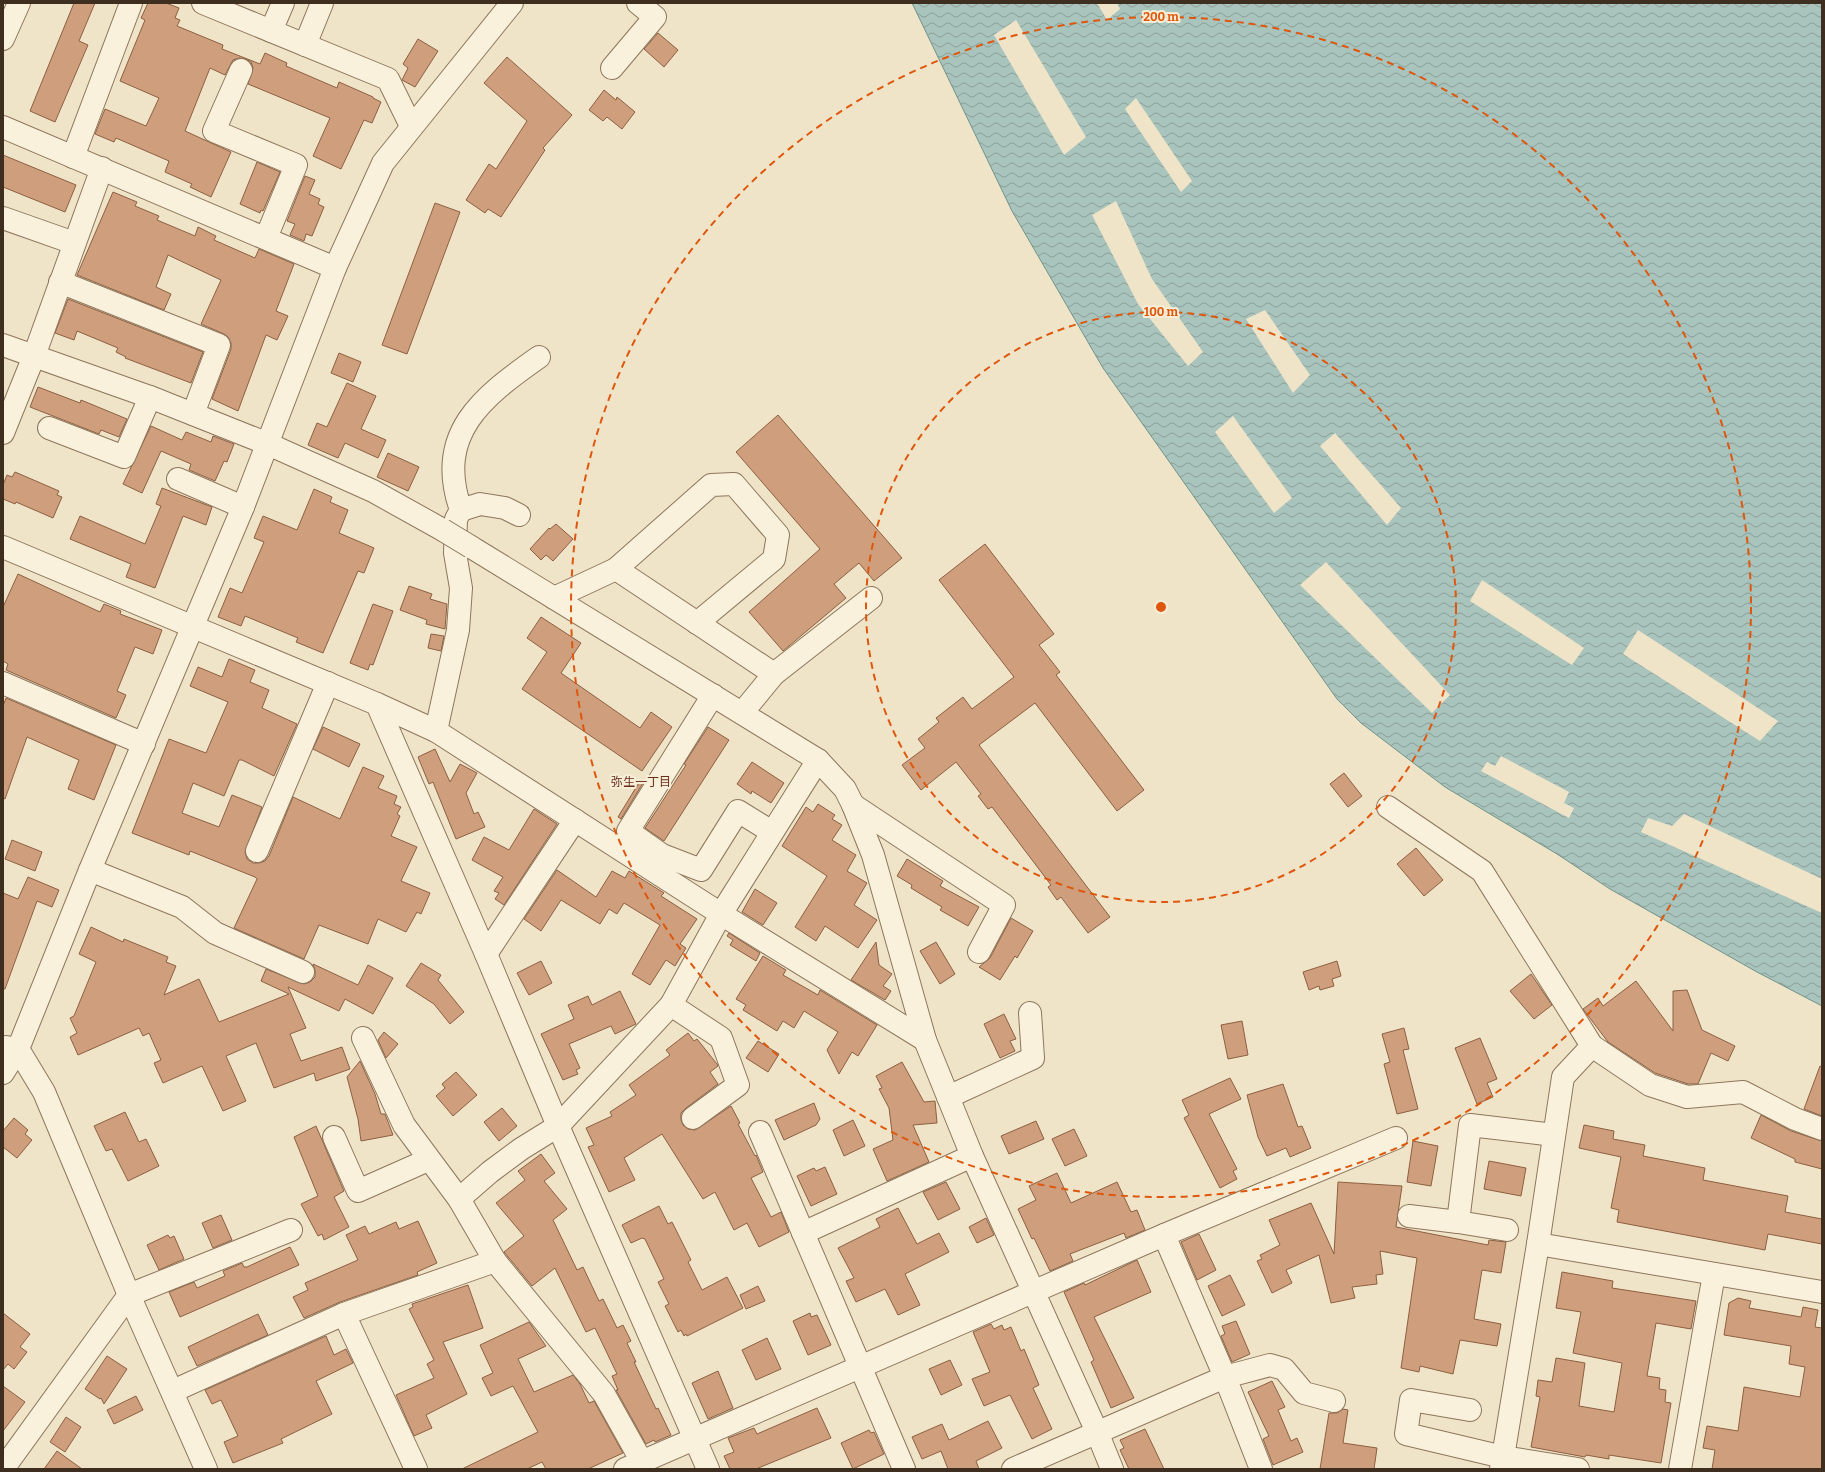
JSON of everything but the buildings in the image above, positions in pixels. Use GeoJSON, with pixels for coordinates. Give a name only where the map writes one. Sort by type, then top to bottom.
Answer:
{"type":"FeatureCollection","features":[{"type":"Feature","properties":{"kind":"street"},"geometry":{"type":"LineString","coordinates":[[3,39],[19,3]]}},
{"type":"Feature","properties":{"kind":"street"},"geometry":{"type":"LineString","coordinates":[[73,157],[131,3]]}},
{"type":"Feature","properties":{"kind":"street"},"geometry":{"type":"LineString","coordinates":[[271,31],[283,3]]}},
{"type":"Feature","properties":{"kind":"street"},"geometry":{"type":"LineString","coordinates":[[305,45],[322,3]]}},
{"type":"Feature","properties":{"kind":"street"},"geometry":{"type":"LineString","coordinates":[[3,1073],[11,1048],[90,870],[243,507],[335,268],[383,163],[411,126],[512,3]]}},
{"type":"Feature","properties":{"kind":"street"},"geometry":{"type":"LineString","coordinates":[[612,68],[655,17],[638,3]]}},
{"type":"Feature","properties":{"kind":"street"},"geometry":{"type":"LineString","coordinates":[[206,4],[388,79],[411,126]]}},
{"type":"Feature","properties":{"kind":"street"},"geometry":{"type":"LineString","coordinates":[[241,70],[214,131],[296,165],[266,238]]}},
{"type":"Feature","properties":{"kind":"street"},"geometry":{"type":"LineString","coordinates":[[3,127],[335,268]]}},
{"type":"Feature","properties":{"kind":"street"},"geometry":{"type":"LineString","coordinates":[[3,433],[34,356],[102,168]]}},
{"type":"Feature","properties":{"kind":"street"},"geometry":{"type":"LineString","coordinates":[[3,218],[74,244]]}},
{"type":"Feature","properties":{"kind":"street"},"geometry":{"type":"LineString","coordinates":[[60,282],[219,345],[193,414]]}},
{"type":"Feature","properties":{"kind":"street"},"geometry":{"type":"LineString","coordinates":[[3,345],[150,397],[268,444],[373,491],[443,530],[818,760],[845,789],[853,805],[873,855],[925,1040],[972,1156],[1032,1292],[1097,1432],[1112,1469]]}},
{"type":"Feature","properties":{"kind":"street"},"geometry":{"type":"LineString","coordinates":[[461,510],[455,494],[452,467],[457,440],[476,409],[505,381],[539,357]]}},
{"type":"Feature","properties":{"kind":"street"},"geometry":{"type":"LineString","coordinates":[[49,428],[124,457],[150,397]]}},
{"type":"Feature","properties":{"kind":"street"},"geometry":{"type":"LineString","coordinates":[[178,479],[243,507]]}},
{"type":"Feature","properties":{"kind":"street"},"geometry":{"type":"LineString","coordinates":[[554,598],[616,569],[711,485],[734,484],[778,535],[774,559],[697,623]]}},
{"type":"Feature","properties":{"kind":"street"},"geometry":{"type":"LineString","coordinates":[[436,731],[458,630],[461,588],[455,553],[456,519],[461,510],[480,504],[505,508],[519,515]]}},
{"type":"Feature","properties":{"kind":"street"},"geometry":{"type":"LineString","coordinates":[[3,547],[328,683],[436,731],[720,914],[925,1040]]}},
{"type":"Feature","properties":{"kind":"street"},"geometry":{"type":"LineString","coordinates":[[616,569],[774,674]]}},
{"type":"Feature","properties":{"kind":"street"},"geometry":{"type":"LineString","coordinates":[[742,713],[774,674],[871,598]]}},
{"type":"Feature","properties":{"kind":"street"},"geometry":{"type":"LineString","coordinates":[[3,682],[144,744]]}},
{"type":"Feature","properties":{"kind":"street"},"geometry":{"type":"LineString","coordinates":[[257,851],[328,683]]}},
{"type":"Feature","properties":{"kind":"street"},"geometry":{"type":"LineString","coordinates":[[713,695],[628,831],[662,856],[701,870],[738,811],[772,832]]}},
{"type":"Feature","properties":{"kind":"street"},"geometry":{"type":"LineString","coordinates":[[377,704],[486,954],[558,1126],[708,1469]]}},
{"type":"Feature","properties":{"kind":"street"},"geometry":{"type":"LineString","coordinates":[[459,1199],[515,1153],[558,1126],[671,1005],[720,914],[818,760]]}},
{"type":"Feature","properties":{"kind":"street"},"geometry":{"type":"LineString","coordinates":[[853,805],[1004,905],[979,952]]}},
{"type":"Feature","properties":{"kind":"street"},"geometry":{"type":"LineString","coordinates":[[1388,807],[1482,871],[1592,1046],[1650,1084],[1687,1097],[1743,1092],[1795,1119],[1822,1129]]}},
{"type":"Feature","properties":{"kind":"street"},"geometry":{"type":"LineString","coordinates":[[486,954],[576,820]]}},
{"type":"Feature","properties":{"kind":"street"},"geometry":{"type":"LineString","coordinates":[[90,870],[182,907],[215,933],[303,972]]}},
{"type":"Feature","properties":{"kind":"street"},"geometry":{"type":"LineString","coordinates":[[671,1005],[721,1038],[738,1085],[693,1118]]}},
{"type":"Feature","properties":{"kind":"street"},"geometry":{"type":"LineString","coordinates":[[948,1097],[1033,1058],[1030,1013]]}},
{"type":"Feature","properties":{"kind":"street"},"geometry":{"type":"LineString","coordinates":[[363,1038],[404,1125],[428,1160],[459,1199],[495,1261],[604,1394],[633,1465],[1164,1234],[1396,1138]]}},
{"type":"Feature","properties":{"kind":"street"},"geometry":{"type":"LineString","coordinates":[[1502,1463],[1538,1244],[1563,1077],[1592,1046]]}},
{"type":"Feature","properties":{"kind":"street"},"geometry":{"type":"LineString","coordinates":[[11,1048],[44,1092],[129,1295],[173,1391],[206,1469]]}},
{"type":"Feature","properties":{"kind":"street"},"geometry":{"type":"LineString","coordinates":[[1458,1222],[1470,1125],[1554,1135]]}},
{"type":"Feature","properties":{"kind":"street"},"geometry":{"type":"LineString","coordinates":[[760,1132],[904,1469]]}},
{"type":"Feature","properties":{"kind":"street"},"geometry":{"type":"LineString","coordinates":[[334,1137],[358,1191],[428,1160]]}},
{"type":"Feature","properties":{"kind":"street"},"geometry":{"type":"LineString","coordinates":[[803,1233],[972,1156]]}},
{"type":"Feature","properties":{"kind":"street"},"geometry":{"type":"LineString","coordinates":[[1408,1216],[1506,1230]]}},
{"type":"Feature","properties":{"kind":"street"},"geometry":{"type":"LineString","coordinates":[[7,1467],[129,1295],[291,1230]]}},
{"type":"Feature","properties":{"kind":"street"},"geometry":{"type":"LineString","coordinates":[[1164,1234],[1261,1469]]}},
{"type":"Feature","properties":{"kind":"street"},"geometry":{"type":"LineString","coordinates":[[1538,1244],[1822,1292]]}},
{"type":"Feature","properties":{"kind":"street"},"geometry":{"type":"LineString","coordinates":[[173,1391],[344,1314],[495,1261]]}},
{"type":"Feature","properties":{"kind":"street"},"geometry":{"type":"LineString","coordinates":[[1680,1469],[1714,1274]]}},
{"type":"Feature","properties":{"kind":"street"},"geometry":{"type":"LineString","coordinates":[[344,1314],[416,1469]]}},
{"type":"Feature","properties":{"kind":"street"},"geometry":{"type":"LineString","coordinates":[[1013,1469],[1224,1377],[1270,1365],[1284,1369],[1304,1393],[1334,1401]]}},
{"type":"Feature","properties":{"kind":"street"},"geometry":{"type":"LineString","coordinates":[[1470,1410],[1411,1400],[1406,1434],[1502,1463],[1578,1469]]}},
{"type":"Feature","properties":{"kind":"water"},"geometry":{"type":"Polygon","coordinates":[[[912,3],[1822,3],[1822,1006],[1757,972],[1610,889],[1557,854],[1445,787],[1361,723],[1337,699],[1103,368],[1012,211],[912,3]]]}},
{"type":"Feature","properties":{"kind":"pier"},"geometry":{"type":"Polygon","coordinates":[[[1097,3],[1117,3],[1120,9],[1107,20],[1097,3]]]}},
{"type":"Feature","properties":{"kind":"pier"},"geometry":{"type":"Polygon","coordinates":[[[1016,20],[1086,137],[1064,155],[994,35],[1016,20]]]}},
{"type":"Feature","properties":{"kind":"pier"},"geometry":{"type":"Polygon","coordinates":[[[1136,98],[1192,181],[1181,192],[1125,109],[1136,98]]]}},
{"type":"Feature","properties":{"kind":"pier"},"geometry":{"type":"Polygon","coordinates":[[[1116,201],[1152,279],[1203,352],[1188,366],[1138,304],[1092,215],[1116,201]]]}},
{"type":"Feature","properties":{"kind":"pier"},"geometry":{"type":"Polygon","coordinates":[[[1265,310],[1310,375],[1293,393],[1246,319],[1265,310]]]}},
{"type":"Feature","properties":{"kind":"pier"},"geometry":{"type":"Polygon","coordinates":[[[1233,416],[1292,498],[1274,513],[1215,432],[1233,416]]]}},
{"type":"Feature","properties":{"kind":"pier"},"geometry":{"type":"Polygon","coordinates":[[[1335,433],[1401,508],[1387,525],[1320,446],[1335,433]]]}},
{"type":"Feature","properties":{"kind":"pier"},"geometry":{"type":"Polygon","coordinates":[[[1326,562],[1450,695],[1432,713],[1300,585],[1326,562]]]}},
{"type":"Feature","properties":{"kind":"pier"},"geometry":{"type":"Polygon","coordinates":[[[1482,580],[1584,648],[1572,665],[1470,601],[1482,580]]]}},
{"type":"Feature","properties":{"kind":"pier"},"geometry":{"type":"Polygon","coordinates":[[[1638,630],[1778,721],[1760,741],[1623,654],[1638,630]]]}},
{"type":"Feature","properties":{"kind":"pier"},"geometry":{"type":"Polygon","coordinates":[[[1501,756],[1569,792],[1564,803],[1574,808],[1569,818],[1481,771],[1487,762],[1495,766],[1501,756]]]}},
{"type":"Feature","properties":{"kind":"pier"},"geometry":{"type":"Polygon","coordinates":[[[1684,814],[1822,879],[1822,913],[1641,832],[1648,818],[1672,826],[1684,814]]]}},
{"type":"Feature","properties":{"kind":"district","name":"弥生一丁目"},"geometry":{"type":"Point","coordinates":[641,782]}}]}
